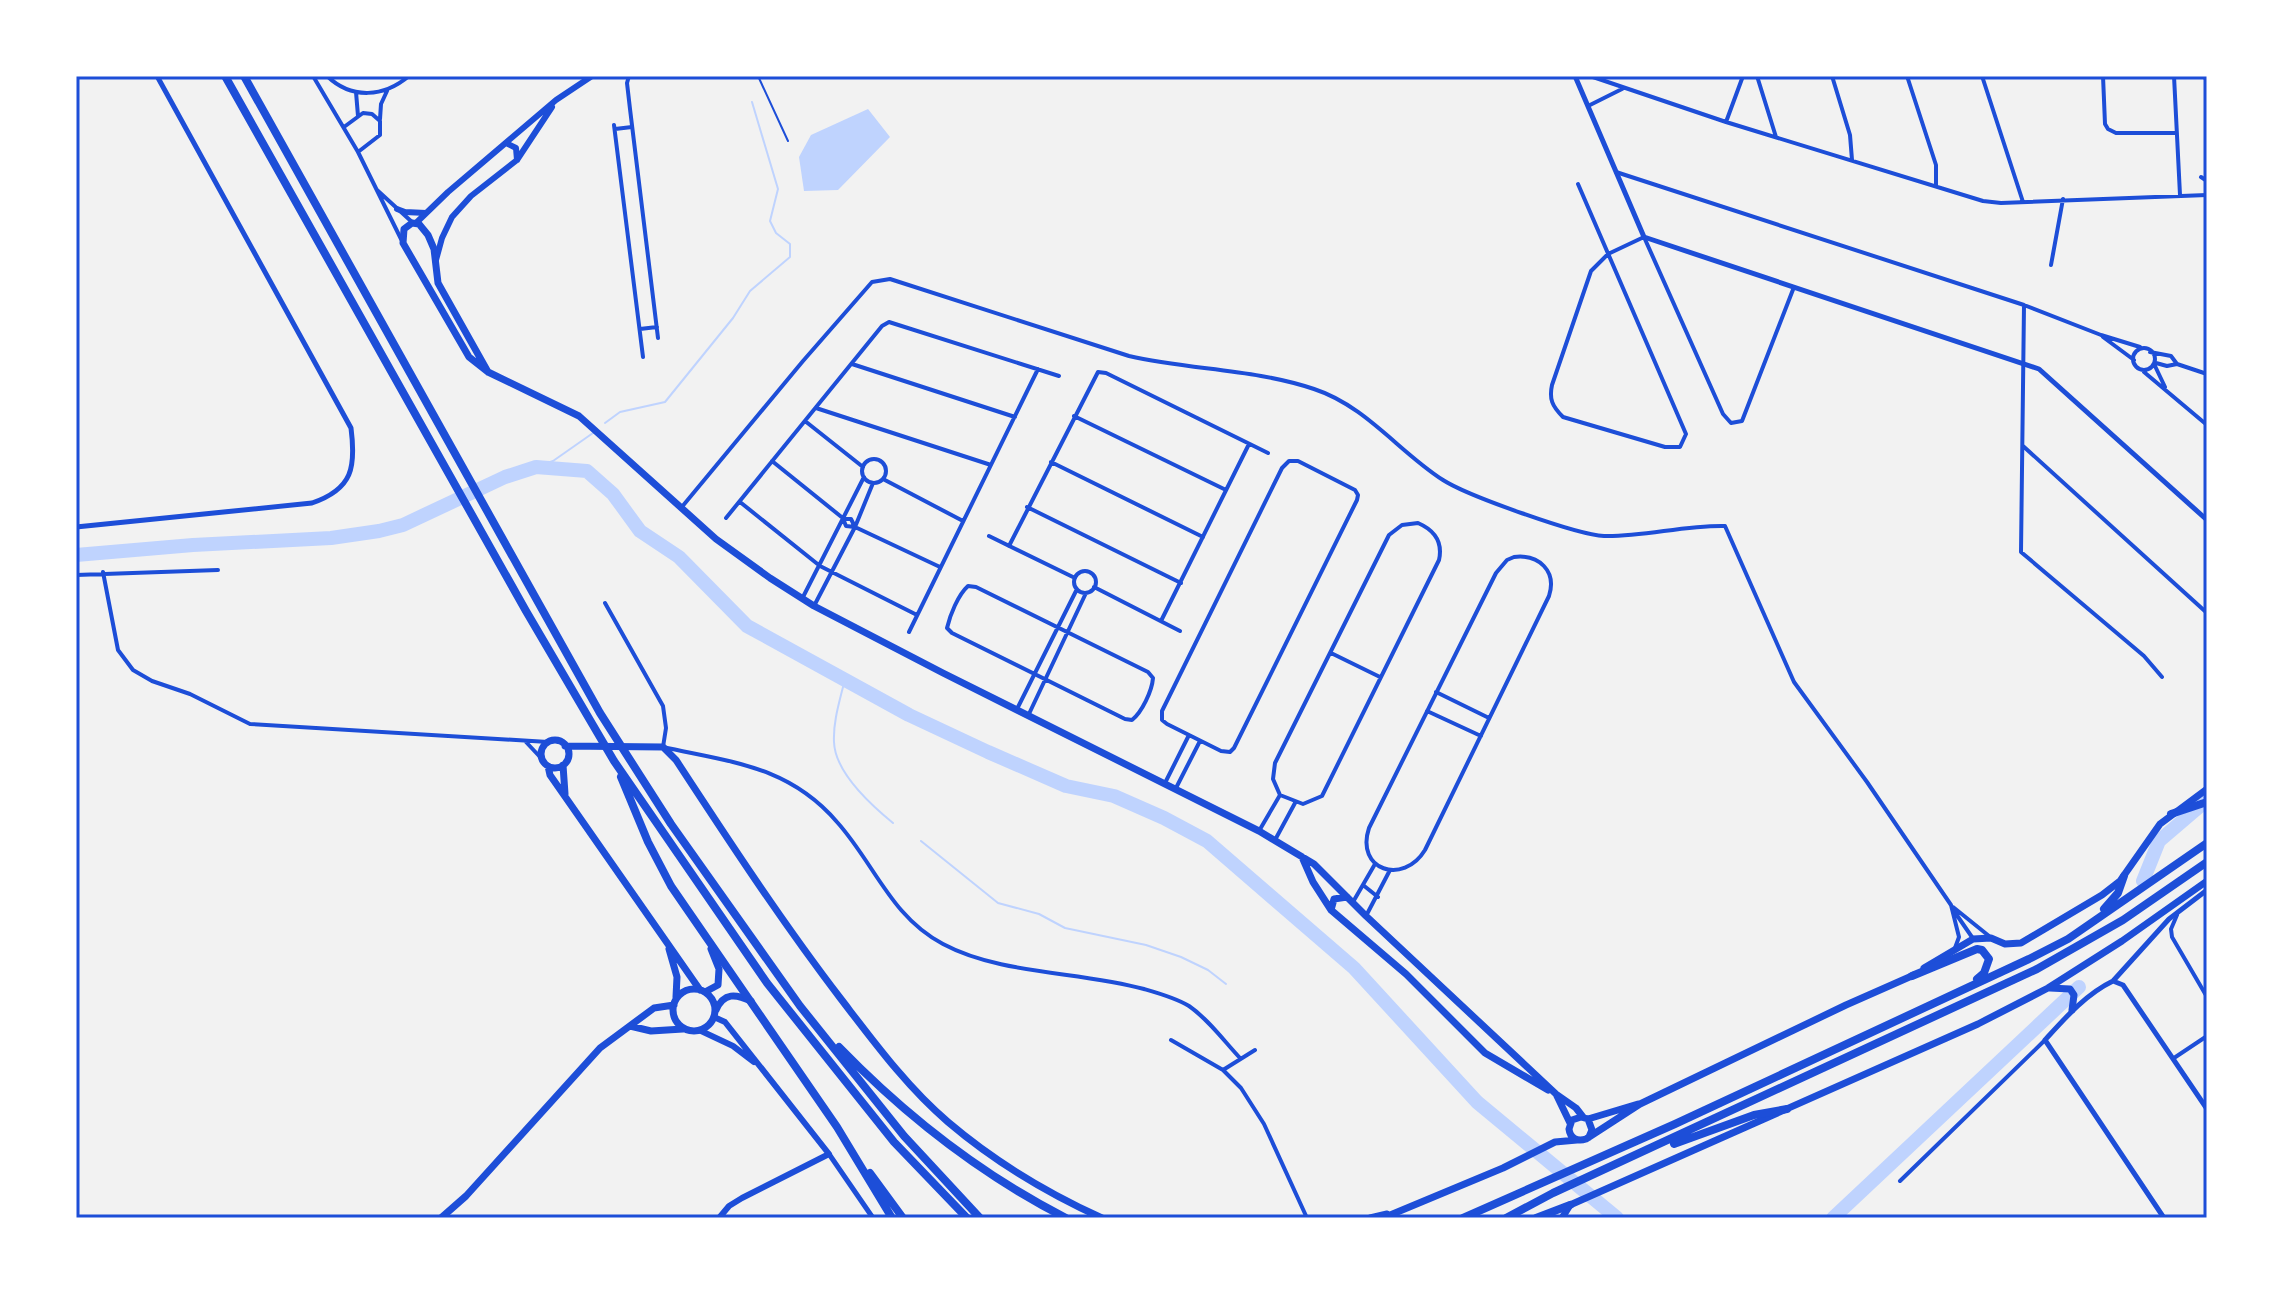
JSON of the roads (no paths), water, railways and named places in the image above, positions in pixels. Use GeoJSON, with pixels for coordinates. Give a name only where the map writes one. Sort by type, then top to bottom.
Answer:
{"type":"FeatureCollection","features":[{"type":"Feature","properties":{"kind":"highway"},"geometry":{"type":"LineString","coordinates":[[225,76],[614,761],[775,994],[894,1142],[967,1218]]}},
{"type":"Feature","properties":{"kind":"highway"},"geometry":{"type":"LineString","coordinates":[[244,76],[600,713],[714,887],[800,1006],[904,1136],[980,1218]]}},
{"type":"Feature","properties":{"kind":"highway"},"geometry":{"type":"LineString","coordinates":[[614,761],[660,866],[707,940],[903,1218]]}},
{"type":"Feature","properties":{"kind":"highway"},"geometry":{"type":"LineString","coordinates":[[2171,814],[2207,802]]}},
{"type":"Feature","properties":{"kind":"highway"},"geometry":{"type":"LineString","coordinates":[[1463,1218],[2068,939],[2207,843]]}},
{"type":"Feature","properties":{"kind":"highway"},"geometry":{"type":"LineString","coordinates":[[1506,1218],[1553,1193],[2037,969],[2123,920],[2207,862]]}},
{"type":"Feature","properties":{"kind":"highway"},"geometry":{"type":"LineString","coordinates":[[2068,939],[2110,903],[2121,888],[2124,876]]}},
{"type":"Feature","properties":{"kind":"highway"},"geometry":{"type":"LineString","coordinates":[[1912,976],[1977,949],[1986,954],[1988,966],[1972,983],[1949,996]]}},
{"type":"Feature","properties":{"kind":"highway"},"geometry":{"type":"LineString","coordinates":[[800,1006],[862,1070],[925,1128],[995,1178],[1066,1218]]}},
{"type":"Feature","properties":{"kind":"highway"},"geometry":{"type":"LineString","coordinates":[[1636,1157],[1754,1115],[1787,1109]]}},
{"type":"Feature","properties":{"kind":"highway"},"geometry":{"type":"LineString","coordinates":[[837,1127],[892,1218]]}},
{"type":"Feature","properties":{"kind":"highway"},"geometry":{"type":"LineString","coordinates":[[1536,1218],[1570,1205]]}},
{"type":"Feature","properties":{"kind":"main road"},"geometry":{"type":"LineString","coordinates":[[592,76],[556,100],[404,229],[403,243],[469,357],[488,372],[579,416],[716,539],[802,599],[1259,831],[1314,864],[1556,1094],[1570,1124],[1571,1136],[1577,1140]]}},
{"type":"Feature","properties":{"kind":"main road"},"geometry":{"type":"LineString","coordinates":[[435,263],[452,217],[471,196],[517,160],[556,100]]}},
{"type":"Feature","properties":{"kind":"main road"},"geometry":{"type":"LineString","coordinates":[[506,143],[516,148],[517,160]]}},
{"type":"Feature","properties":{"kind":"main road"},"geometry":{"type":"LineString","coordinates":[[397,209],[426,213]]}},
{"type":"Feature","properties":{"kind":"main road"},"geometry":{"type":"LineString","coordinates":[[414,223],[424,228],[428,235],[438,283],[488,372]]}},
{"type":"Feature","properties":{"kind":"main road"},"geometry":{"type":"LineString","coordinates":[[415,265],[435,263]]}},
{"type":"Feature","properties":{"kind":"main road"},"geometry":{"type":"LineString","coordinates":[[443,312],[447,314],[453,310]]}},
{"type":"Feature","properties":{"kind":"main road"},"geometry":{"type":"LineString","coordinates":[[568,757],[565,746],[560,742],[548,742],[542,749],[541,758],[548,766],[550,775],[669,949],[711,998],[714,1014],[725,1022],[829,1154],[742,1198],[729,1206],[719,1218]]}},
{"type":"Feature","properties":{"kind":"main road"},"geometry":{"type":"LineString","coordinates":[[565,746],[663,747],[676,760],[766,897],[826,979],[882,1054],[917,1093],[947,1121],[1022,1177],[1102,1218]]}},
{"type":"Feature","properties":{"kind":"main road"},"geometry":{"type":"LineString","coordinates":[[566,796],[563,765],[568,757],[587,746]]}},
{"type":"Feature","properties":{"kind":"main road"},"geometry":{"type":"LineString","coordinates":[[548,766],[563,765]]}},
{"type":"Feature","properties":{"kind":"main road"},"geometry":{"type":"LineString","coordinates":[[1370,1218],[1386,1216],[1503,1168],[1553,1143],[1589,1137],[1640,1104],[1912,976],[1973,939],[1991,938],[2005,944],[2021,943],[2102,895],[2124,876],[2160,824],[2207,789]]}},
{"type":"Feature","properties":{"kind":"main road"},"geometry":{"type":"LineString","coordinates":[[1301,855],[1331,910],[1406,974],[1485,1053],[1576,1108],[1592,1130],[1589,1137]]}},
{"type":"Feature","properties":{"kind":"main road"},"geometry":{"type":"LineString","coordinates":[[1562,1218],[1570,1205],[1978,1024],[2052,988],[2207,881]]}},
{"type":"Feature","properties":{"kind":"main road"},"geometry":{"type":"LineString","coordinates":[[1331,910],[1334,899],[1350,900]]}},
{"type":"Feature","properties":{"kind":"main road"},"geometry":{"type":"LineString","coordinates":[[441,1218],[466,1196],[600,1048],[654,1008],[675,1002],[687,991],[702,991],[718,985],[720,975],[707,940]]}},
{"type":"Feature","properties":{"kind":"main road"},"geometry":{"type":"LineString","coordinates":[[669,949],[677,977],[675,1019],[685,1029]]}},
{"type":"Feature","properties":{"kind":"main road"},"geometry":{"type":"LineString","coordinates":[[2052,988],[2070,989],[2073,1006]]}},
{"type":"Feature","properties":{"kind":"main road"},"geometry":{"type":"LineString","coordinates":[[699,1030],[710,1023],[719,1003],[730,995],[751,1001]]}},
{"type":"Feature","properties":{"kind":"main road"},"geometry":{"type":"LineString","coordinates":[[630,1026],[651,1031],[699,1030],[733,1046],[754,1062]]}},
{"type":"Feature","properties":{"kind":"main road"},"geometry":{"type":"LineString","coordinates":[[1485,1053],[1497,1051],[1497,1038]]}},
{"type":"Feature","properties":{"kind":"main road"},"geometry":{"type":"LineString","coordinates":[[1553,1143],[1575,1118],[1640,1104]]}},
{"type":"Feature","properties":{"kind":"street"},"geometry":{"type":"LineString","coordinates":[[76,527],[312,503],[334,496],[351,474],[351,428],[157,76]]}},
{"type":"Feature","properties":{"kind":"street"},"geometry":{"type":"LineString","coordinates":[[313,76],[358,152],[403,243]]}},
{"type":"Feature","properties":{"kind":"street"},"geometry":{"type":"LineString","coordinates":[[327,76],[356,92],[387,91]]}},
{"type":"Feature","properties":{"kind":"street"},"geometry":{"type":"LineString","coordinates":[[358,152],[380,135],[381,104],[387,91],[409,76]]}},
{"type":"Feature","properties":{"kind":"street"},"geometry":{"type":"LineString","coordinates":[[629,76],[627,83],[658,338]]}},
{"type":"Feature","properties":{"kind":"street"},"geometry":{"type":"LineString","coordinates":[[1575,76],[1723,414],[1731,423],[1742,421],[1794,287]]}},
{"type":"Feature","properties":{"kind":"street"},"geometry":{"type":"LineString","coordinates":[[1590,76],[1726,122],[1983,201],[2207,195]]}},
{"type":"Feature","properties":{"kind":"street"},"geometry":{"type":"LineString","coordinates":[[1726,122],[1743,76]]}},
{"type":"Feature","properties":{"kind":"street"},"geometry":{"type":"LineString","coordinates":[[1757,76],[1776,137]]}},
{"type":"Feature","properties":{"kind":"street"},"geometry":{"type":"LineString","coordinates":[[1832,76],[1850,135],[1852,160]]}},
{"type":"Feature","properties":{"kind":"street"},"geometry":{"type":"LineString","coordinates":[[1907,76],[1936,165],[1936,186]]}},
{"type":"Feature","properties":{"kind":"street"},"geometry":{"type":"LineString","coordinates":[[1982,76],[2023,202]]}},
{"type":"Feature","properties":{"kind":"street"},"geometry":{"type":"LineString","coordinates":[[2103,76],[2105,124],[2108,129],[2116,133],[2177,133]]}},
{"type":"Feature","properties":{"kind":"street"},"geometry":{"type":"LineString","coordinates":[[2174,76],[2180,195]]}},
{"type":"Feature","properties":{"kind":"street"},"geometry":{"type":"LineString","coordinates":[[1588,106],[1609,93],[1625,88]]}},
{"type":"Feature","properties":{"kind":"street"},"geometry":{"type":"LineString","coordinates":[[356,92],[358,116]]}},
{"type":"Feature","properties":{"kind":"street"},"geometry":{"type":"LineString","coordinates":[[344,127],[358,116],[368,113],[380,121]]}},
{"type":"Feature","properties":{"kind":"street"},"geometry":{"type":"LineString","coordinates":[[632,127],[614,127],[643,357]]}},
{"type":"Feature","properties":{"kind":"street"},"geometry":{"type":"LineString","coordinates":[[1616,172],[2024,305],[2101,335],[2171,356],[2177,364]]}},
{"type":"Feature","properties":{"kind":"street"},"geometry":{"type":"LineString","coordinates":[[2201,177],[2207,181]]}},
{"type":"Feature","properties":{"kind":"street"},"geometry":{"type":"LineString","coordinates":[[1578,184],[1608,254],[1686,434],[1680,447],[1665,447],[1563,417],[1553,407],[1550,396],[1552,385],[1591,271],[1608,254],[1644,237],[2039,369],[2207,520]]}},
{"type":"Feature","properties":{"kind":"street"},"geometry":{"type":"LineString","coordinates":[[375,189],[414,223]]}},
{"type":"Feature","properties":{"kind":"street"},"geometry":{"type":"LineString","coordinates":[[2051,265],[2063,199]]}},
{"type":"Feature","properties":{"kind":"street"},"geometry":{"type":"LineString","coordinates":[[681,508],[872,282],[890,279],[1129,356],[1162,364],[1261,376],[1316,390],[1360,413],[1446,482],[1548,521],[1601,536],[1725,526],[1794,682],[1867,782],[1951,905],[1977,949]]}},
{"type":"Feature","properties":{"kind":"street"},"geometry":{"type":"LineString","coordinates":[[2024,305],[2021,552],[2144,656],[2162,677]]}},
{"type":"Feature","properties":{"kind":"street"},"geometry":{"type":"LineString","coordinates":[[726,518],[882,326],[889,322],[1059,376]]}},
{"type":"Feature","properties":{"kind":"street"},"geometry":{"type":"LineString","coordinates":[[640,329],[657,327]]}},
{"type":"Feature","properties":{"kind":"street"},"geometry":{"type":"LineString","coordinates":[[2101,335],[2207,425]]}},
{"type":"Feature","properties":{"kind":"street"},"geometry":{"type":"LineString","coordinates":[[2134,360],[2135,351],[2140,347]]}},
{"type":"Feature","properties":{"kind":"street"},"geometry":{"type":"LineString","coordinates":[[2150,352],[2166,389]]}},
{"type":"Feature","properties":{"kind":"street"},"geometry":{"type":"LineString","coordinates":[[852,364],[1015,417]]}},
{"type":"Feature","properties":{"kind":"street"},"geometry":{"type":"LineString","coordinates":[[2144,372],[2156,364],[2177,364],[2207,374]]}},
{"type":"Feature","properties":{"kind":"street"},"geometry":{"type":"LineString","coordinates":[[909,632],[1038,369]]}},
{"type":"Feature","properties":{"kind":"street"},"geometry":{"type":"LineString","coordinates":[[1009,546],[1098,372],[1106,373],[1268,453]]}},
{"type":"Feature","properties":{"kind":"street"},"geometry":{"type":"LineString","coordinates":[[816,408],[991,465]]}},
{"type":"Feature","properties":{"kind":"street"},"geometry":{"type":"LineString","coordinates":[[1074,416],[1226,490]]}},
{"type":"Feature","properties":{"kind":"street"},"geometry":{"type":"LineString","coordinates":[[802,599],[864,477],[863,467],[805,421]]}},
{"type":"Feature","properties":{"kind":"street"},"geometry":{"type":"LineString","coordinates":[[1161,621],[1249,444]]}},
{"type":"Feature","properties":{"kind":"street"},"geometry":{"type":"LineString","coordinates":[[2023,446],[2207,613]]}},
{"type":"Feature","properties":{"kind":"street"},"geometry":{"type":"LineString","coordinates":[[863,467],[871,459],[882,462],[886,468],[883,479]]}},
{"type":"Feature","properties":{"kind":"street"},"geometry":{"type":"LineString","coordinates":[[772,461],[844,519],[846,526],[855,527],[940,567]]}},
{"type":"Feature","properties":{"kind":"street"},"geometry":{"type":"LineString","coordinates":[[1289,461],[1298,461],[1355,490],[1357,500],[1234,748],[1230,752],[1221,751],[1200,741],[1162,720],[1162,711],[1282,468],[1289,461]]}},
{"type":"Feature","properties":{"kind":"street"},"geometry":{"type":"LineString","coordinates":[[1051,462],[1203,537]]}},
{"type":"Feature","properties":{"kind":"street"},"geometry":{"type":"LineString","coordinates":[[864,477],[873,483]]}},
{"type":"Feature","properties":{"kind":"street"},"geometry":{"type":"LineString","coordinates":[[814,606],[855,527],[873,483],[883,479],[963,521]]}},
{"type":"Feature","properties":{"kind":"street"},"geometry":{"type":"LineString","coordinates":[[740,502],[820,566],[917,615]]}},
{"type":"Feature","properties":{"kind":"street"},"geometry":{"type":"LineString","coordinates":[[1027,507],[1181,583]]}},
{"type":"Feature","properties":{"kind":"street"},"geometry":{"type":"LineString","coordinates":[[1418,523],[1426,527],[1440,545],[1439,560],[1380,677],[1322,796],[1312,802],[1295,803],[1280,795],[1273,779],[1275,763],[1389,535],[1402,525],[1418,523]]}},
{"type":"Feature","properties":{"kind":"street"},"geometry":{"type":"LineString","coordinates":[[989,536],[1075,578]]}},
{"type":"Feature","properties":{"kind":"street"},"geometry":{"type":"LineString","coordinates":[[1514,557],[1538,560],[1549,572],[1552,588],[1418,861],[1409,868],[1390,870],[1375,864],[1367,847],[1369,828],[1427,711],[1501,566],[1514,557]]}},
{"type":"Feature","properties":{"kind":"street"},"geometry":{"type":"LineString","coordinates":[[76,575],[218,570]]}},
{"type":"Feature","properties":{"kind":"street"},"geometry":{"type":"LineString","coordinates":[[103,572],[118,650],[133,670],[250,724],[548,742]]}},
{"type":"Feature","properties":{"kind":"street"},"geometry":{"type":"LineString","coordinates":[[1028,716],[1086,593],[1094,587],[1095,580],[1091,574],[1084,572],[1075,578]]}},
{"type":"Feature","properties":{"kind":"street"},"geometry":{"type":"LineString","coordinates":[[1016,710],[1077,589],[1075,578]]}},
{"type":"Feature","properties":{"kind":"street"},"geometry":{"type":"LineString","coordinates":[[968,586],[976,587],[1057,627],[1148,672],[1153,678],[1152,685],[1137,717],[1132,720],[947,628],[963,590],[968,586]]}},
{"type":"Feature","properties":{"kind":"street"},"geometry":{"type":"LineString","coordinates":[[1094,587],[1180,631]]}},
{"type":"Feature","properties":{"kind":"street"},"geometry":{"type":"LineString","coordinates":[[1077,589],[1086,593]]}},
{"type":"Feature","properties":{"kind":"street"},"geometry":{"type":"LineString","coordinates":[[605,603],[663,706],[666,728],[663,747],[762,768],[799,787],[839,824],[890,900],[916,926],[941,944],[970,957],[994,963],[1121,982],[1158,993],[1188,1005],[1240,1058]]}},
{"type":"Feature","properties":{"kind":"street"},"geometry":{"type":"LineString","coordinates":[[1331,653],[1380,677]]}},
{"type":"Feature","properties":{"kind":"street"},"geometry":{"type":"LineString","coordinates":[[1436,692],[1489,718]]}},
{"type":"Feature","properties":{"kind":"street"},"geometry":{"type":"LineString","coordinates":[[1427,711],[1481,736]]}},
{"type":"Feature","properties":{"kind":"street"},"geometry":{"type":"LineString","coordinates":[[1165,785],[1189,735]]}},
{"type":"Feature","properties":{"kind":"street"},"geometry":{"type":"LineString","coordinates":[[524,740],[541,758]]}},
{"type":"Feature","properties":{"kind":"street"},"geometry":{"type":"LineString","coordinates":[[1175,790],[1200,741]]}},
{"type":"Feature","properties":{"kind":"street"},"geometry":{"type":"LineString","coordinates":[[1259,831],[1280,795]]}},
{"type":"Feature","properties":{"kind":"street"},"geometry":{"type":"LineString","coordinates":[[1275,840],[1295,803]]}},
{"type":"Feature","properties":{"kind":"street"},"geometry":{"type":"LineString","coordinates":[[1350,900],[1375,864]]}},
{"type":"Feature","properties":{"kind":"street"},"geometry":{"type":"LineString","coordinates":[[1366,916],[1390,870]]}},
{"type":"Feature","properties":{"kind":"street"},"geometry":{"type":"LineString","coordinates":[[1363,885],[1378,897]]}},
{"type":"Feature","properties":{"kind":"street"},"geometry":{"type":"LineString","coordinates":[[1900,1181],[2045,1040],[2073,1006],[2113,981],[2144,944],[2207,890]]}},
{"type":"Feature","properties":{"kind":"street"},"geometry":{"type":"LineString","coordinates":[[1951,905],[1991,938]]}},
{"type":"Feature","properties":{"kind":"street"},"geometry":{"type":"LineString","coordinates":[[1951,905],[1959,937],[1954,949]]}},
{"type":"Feature","properties":{"kind":"street"},"geometry":{"type":"LineString","coordinates":[[2178,913],[2171,929],[2172,937],[2207,997]]}},
{"type":"Feature","properties":{"kind":"street"},"geometry":{"type":"LineString","coordinates":[[2113,981],[2129,991],[2207,1109]]}},
{"type":"Feature","properties":{"kind":"street"},"geometry":{"type":"LineString","coordinates":[[2174,1058],[2207,1036]]}},
{"type":"Feature","properties":{"kind":"street"},"geometry":{"type":"LineString","coordinates":[[1171,1040],[1223,1070],[1254,1106],[1307,1218]]}},
{"type":"Feature","properties":{"kind":"street"},"geometry":{"type":"LineString","coordinates":[[2045,1040],[2164,1218]]}},
{"type":"Feature","properties":{"kind":"street"},"geometry":{"type":"LineString","coordinates":[[1223,1070],[1255,1050]]}},
{"type":"Feature","properties":{"kind":"street"},"geometry":{"type":"LineString","coordinates":[[829,1154],[873,1218]]}},
{"type":"Feature","properties":{"kind":"lane"},"geometry":{"type":"LineString","coordinates":[[758,76],[788,141]]}},
{"type":"Feature","properties":{"kind":"water"},"geometry":{"type":"Polygon","coordinates":[[[868,109],[890,137],[838,190],[804,191],[799,157],[811,135],[868,109]]]}},
{"type":"Feature","properties":{"kind":"waterway"},"geometry":{"type":"LineString","coordinates":[[605,423],[620,412],[665,402],[733,318],[750,291],[790,257],[790,244],[776,233],[770,221],[778,189],[752,102]]}},
{"type":"Feature","properties":{"kind":"waterway"},"geometry":{"type":"LineString","coordinates":[[536,467],[553,461],[593,433]]}},
{"type":"Feature","properties":{"kind":"waterway"},"geometry":{"type":"LineString","coordinates":[[76,555],[331,538],[379,531],[403,525],[505,477],[536,467],[587,471],[613,494],[640,531],[679,557],[747,626],[909,715],[988,752],[1066,786],[1114,796],[1207,841],[1354,968],[1477,1102],[1617,1218]]}},
{"type":"Feature","properties":{"kind":"waterway"},"geometry":{"type":"LineString","coordinates":[[845,679],[835,726],[836,754],[847,777],[893,823]]}},
{"type":"Feature","properties":{"kind":"waterway"},"geometry":{"type":"LineString","coordinates":[[2143,881],[2159,841],[2207,800]]}},
{"type":"Feature","properties":{"kind":"waterway"},"geometry":{"type":"LineString","coordinates":[[921,841],[998,903],[1039,914],[1065,928],[1146,945],[1181,957],[1208,970],[1226,984]]}},
{"type":"Feature","properties":{"kind":"waterway"},"geometry":{"type":"LineString","coordinates":[[1833,1218],[2079,987]]}}]}
